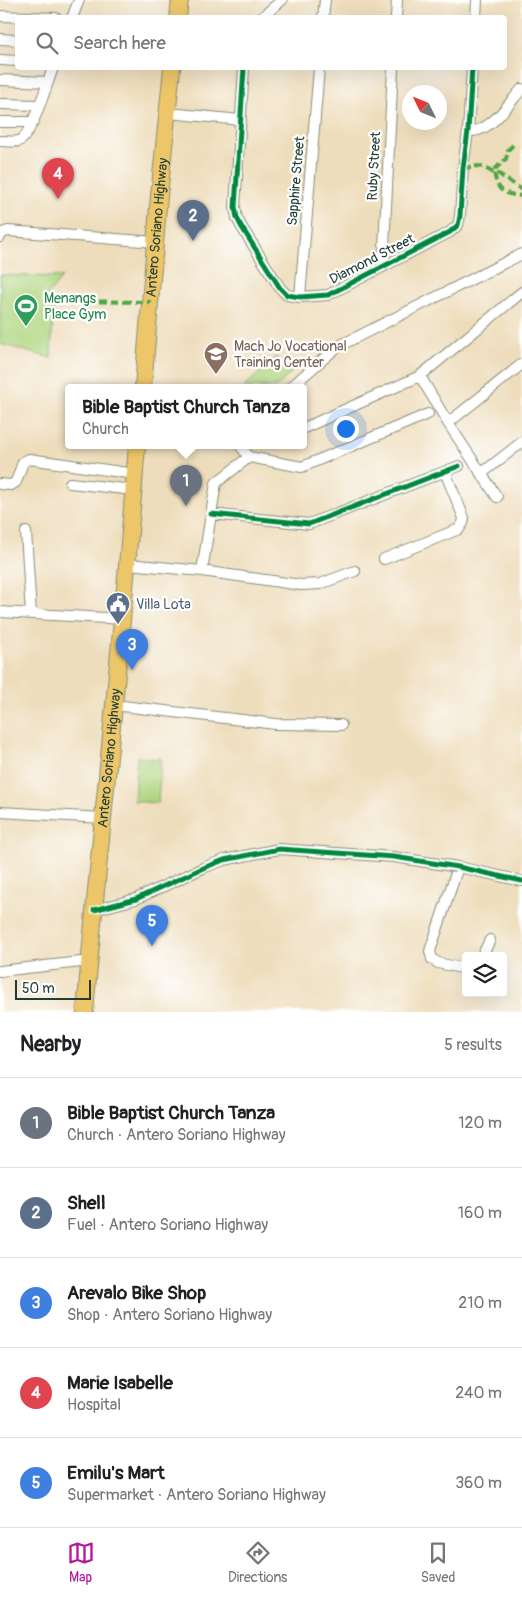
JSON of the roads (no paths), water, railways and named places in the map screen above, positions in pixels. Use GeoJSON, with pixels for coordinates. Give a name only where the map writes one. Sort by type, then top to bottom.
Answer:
{"type":"FeatureCollection","features":[{"type":"Feature","properties":{"kind":"main road"},"geometry":{"type":"LineString","coordinates":[[178,15],[180,0]]}},
{"type":"Feature","properties":{"kind":"main road","name":"Antero Soriano Highway"},"geometry":{"type":"LineString","coordinates":[[143,384],[172,70]]}},
{"type":"Feature","properties":{"kind":"main road","name":"Antero Soriano Highway"},"geometry":{"type":"LineString","coordinates":[[85,1012],[123,619],[137,449]]}},
{"type":"Feature","properties":{"kind":"street"},"geometry":{"type":"LineString","coordinates":[[73,15],[78,0]]}},
{"type":"Feature","properties":{"kind":"street"},"geometry":{"type":"LineString","coordinates":[[264,15],[282,0]]}},
{"type":"Feature","properties":{"kind":"street"},"geometry":{"type":"LineString","coordinates":[[323,15],[325,0]]}},
{"type":"Feature","properties":{"kind":"street"},"geometry":{"type":"LineString","coordinates":[[396,15],[397,0]]}},
{"type":"Feature","properties":{"kind":"street"},"geometry":{"type":"LineString","coordinates":[[476,15],[477,0]]}},
{"type":"Feature","properties":{"kind":"street"},"geometry":{"type":"LineString","coordinates":[[0,16],[15,17]]}},
{"type":"Feature","properties":{"kind":"street"},"geometry":{"type":"LineString","coordinates":[[0,39],[15,40]]}},
{"type":"Feature","properties":{"kind":"street"},"geometry":{"type":"LineString","coordinates":[[0,60],[15,61]]}},
{"type":"Feature","properties":{"kind":"street"},"geometry":{"type":"LineString","coordinates":[[0,141],[22,140],[34,122],[52,70]]}},
{"type":"Feature","properties":{"kind":"street"},"geometry":{"type":"LineString","coordinates":[[244,70],[235,207],[237,218],[248,239],[280,288],[287,295],[300,297]]}},
{"type":"Feature","properties":{"kind":"street","name":"Sapphire Street"},"geometry":{"type":"LineString","coordinates":[[300,297],[319,70]]}},
{"type":"Feature","properties":{"kind":"street","name":"Ruby Street"},"geometry":{"type":"LineString","coordinates":[[382,267],[393,70]]}},
{"type":"Feature","properties":{"kind":"street","name":"Diamond Street"},"geometry":{"type":"LineString","coordinates":[[300,297],[328,295],[450,232],[458,225],[468,131],[472,70]]}},
{"type":"Feature","properties":{"kind":"street"},"geometry":{"type":"LineString","coordinates":[[0,80],[48,82]]}},
{"type":"Feature","properties":{"kind":"street"},"geometry":{"type":"LineString","coordinates":[[468,131],[479,130],[487,125],[522,89]]}},
{"type":"Feature","properties":{"kind":"street"},"geometry":{"type":"LineString","coordinates":[[0,104],[39,105]]}},
{"type":"Feature","properties":{"kind":"street"},"geometry":{"type":"LineString","coordinates":[[168,113],[241,120]]}},
{"type":"Feature","properties":{"kind":"street"},"geometry":{"type":"LineString","coordinates":[[0,122],[34,122]]}},
{"type":"Feature","properties":{"kind":"street"},"geometry":{"type":"LineString","coordinates":[[0,237],[2,233],[8,231],[156,242]]}},
{"type":"Feature","properties":{"kind":"street"},"geometry":{"type":"LineString","coordinates":[[295,384],[337,348],[522,254]]}},
{"type":"Feature","properties":{"kind":"street"},"geometry":{"type":"LineString","coordinates":[[307,427],[420,376],[522,292]]}},
{"type":"Feature","properties":{"kind":"street"},"geometry":{"type":"LineString","coordinates":[[448,423],[522,364]]}},
{"type":"Feature","properties":{"kind":"street"},"geometry":{"type":"LineString","coordinates":[[420,376],[448,423],[497,497]]}},
{"type":"Feature","properties":{"kind":"street"},"geometry":{"type":"LineString","coordinates":[[244,449],[249,457],[302,467],[428,414]]}},
{"type":"Feature","properties":{"kind":"street"},"geometry":{"type":"LineString","coordinates":[[481,474],[522,442]]}},
{"type":"Feature","properties":{"kind":"street"},"geometry":{"type":"LineString","coordinates":[[202,571],[216,483],[249,457]]}},
{"type":"Feature","properties":{"kind":"street"},"geometry":{"type":"LineString","coordinates":[[0,484],[14,484],[23,462],[29,459],[134,482]]}},
{"type":"Feature","properties":{"kind":"street"},"geometry":{"type":"LineString","coordinates":[[211,514],[310,524],[459,466]]}},
{"type":"Feature","properties":{"kind":"street"},"geometry":{"type":"LineString","coordinates":[[384,559],[459,529],[464,518],[445,472]]}},
{"type":"Feature","properties":{"kind":"street"},"geometry":{"type":"LineString","coordinates":[[70,483],[134,482]]}},
{"type":"Feature","properties":{"kind":"street"},"geometry":{"type":"LineString","coordinates":[[26,532],[30,614]]}},
{"type":"Feature","properties":{"kind":"street"},"geometry":{"type":"LineString","coordinates":[[128,564],[202,571],[301,585],[320,584],[356,571]]}},
{"type":"Feature","properties":{"kind":"street"},"geometry":{"type":"LineString","coordinates":[[0,612],[123,619]]}},
{"type":"Feature","properties":{"kind":"street"},"geometry":{"type":"LineString","coordinates":[[114,705],[276,724],[341,725]]}},
{"type":"Feature","properties":{"kind":"street"},"geometry":{"type":"LineString","coordinates":[[0,812],[103,818]]}},
{"type":"Feature","properties":{"kind":"street"},"geometry":{"type":"LineString","coordinates":[[94,910],[136,898],[224,860],[279,849],[394,857],[458,867],[522,881]]}},
{"type":"Feature","properties":{"kind":"street"},"geometry":{"type":"LineString","coordinates":[[458,867],[430,951],[432,960],[438,964],[462,968]]}},
{"type":"Feature","properties":{"kind":"street"},"geometry":{"type":"LineString","coordinates":[[484,952],[490,940]]}},
{"type":"Feature","properties":{"kind":"street"},"geometry":{"type":"LineString","coordinates":[[0,971],[90,961]]}},
{"type":"Feature","properties":{"kind":"place","name":"Marie Isabelle"},"geometry":{"type":"Point","coordinates":[58,199]}},
{"type":"Feature","properties":{"kind":"place","name":"Shell"},"geometry":{"type":"Point","coordinates":[193,241]}},
{"type":"Feature","properties":{"kind":"place","name":"Menangs Place Gym"},"geometry":{"type":"Point","coordinates":[26,327]}},
{"type":"Feature","properties":{"kind":"place","name":"Mach Jo Vocational Training Center"},"geometry":{"type":"Point","coordinates":[216,375]}},
{"type":"Feature","properties":{"kind":"place","name":"Bible Baptist Church Tanza"},"geometry":{"type":"Point","coordinates":[186,506]}},
{"type":"Feature","properties":{"kind":"place","name":"Villa Lota"},"geometry":{"type":"Point","coordinates":[118,625]}},
{"type":"Feature","properties":{"kind":"place","name":"Arevalo Bike Shop"},"geometry":{"type":"Point","coordinates":[132,670]}},
{"type":"Feature","properties":{"kind":"place","name":"Emilu's Mart"},"geometry":{"type":"Point","coordinates":[152,946]}}]}
